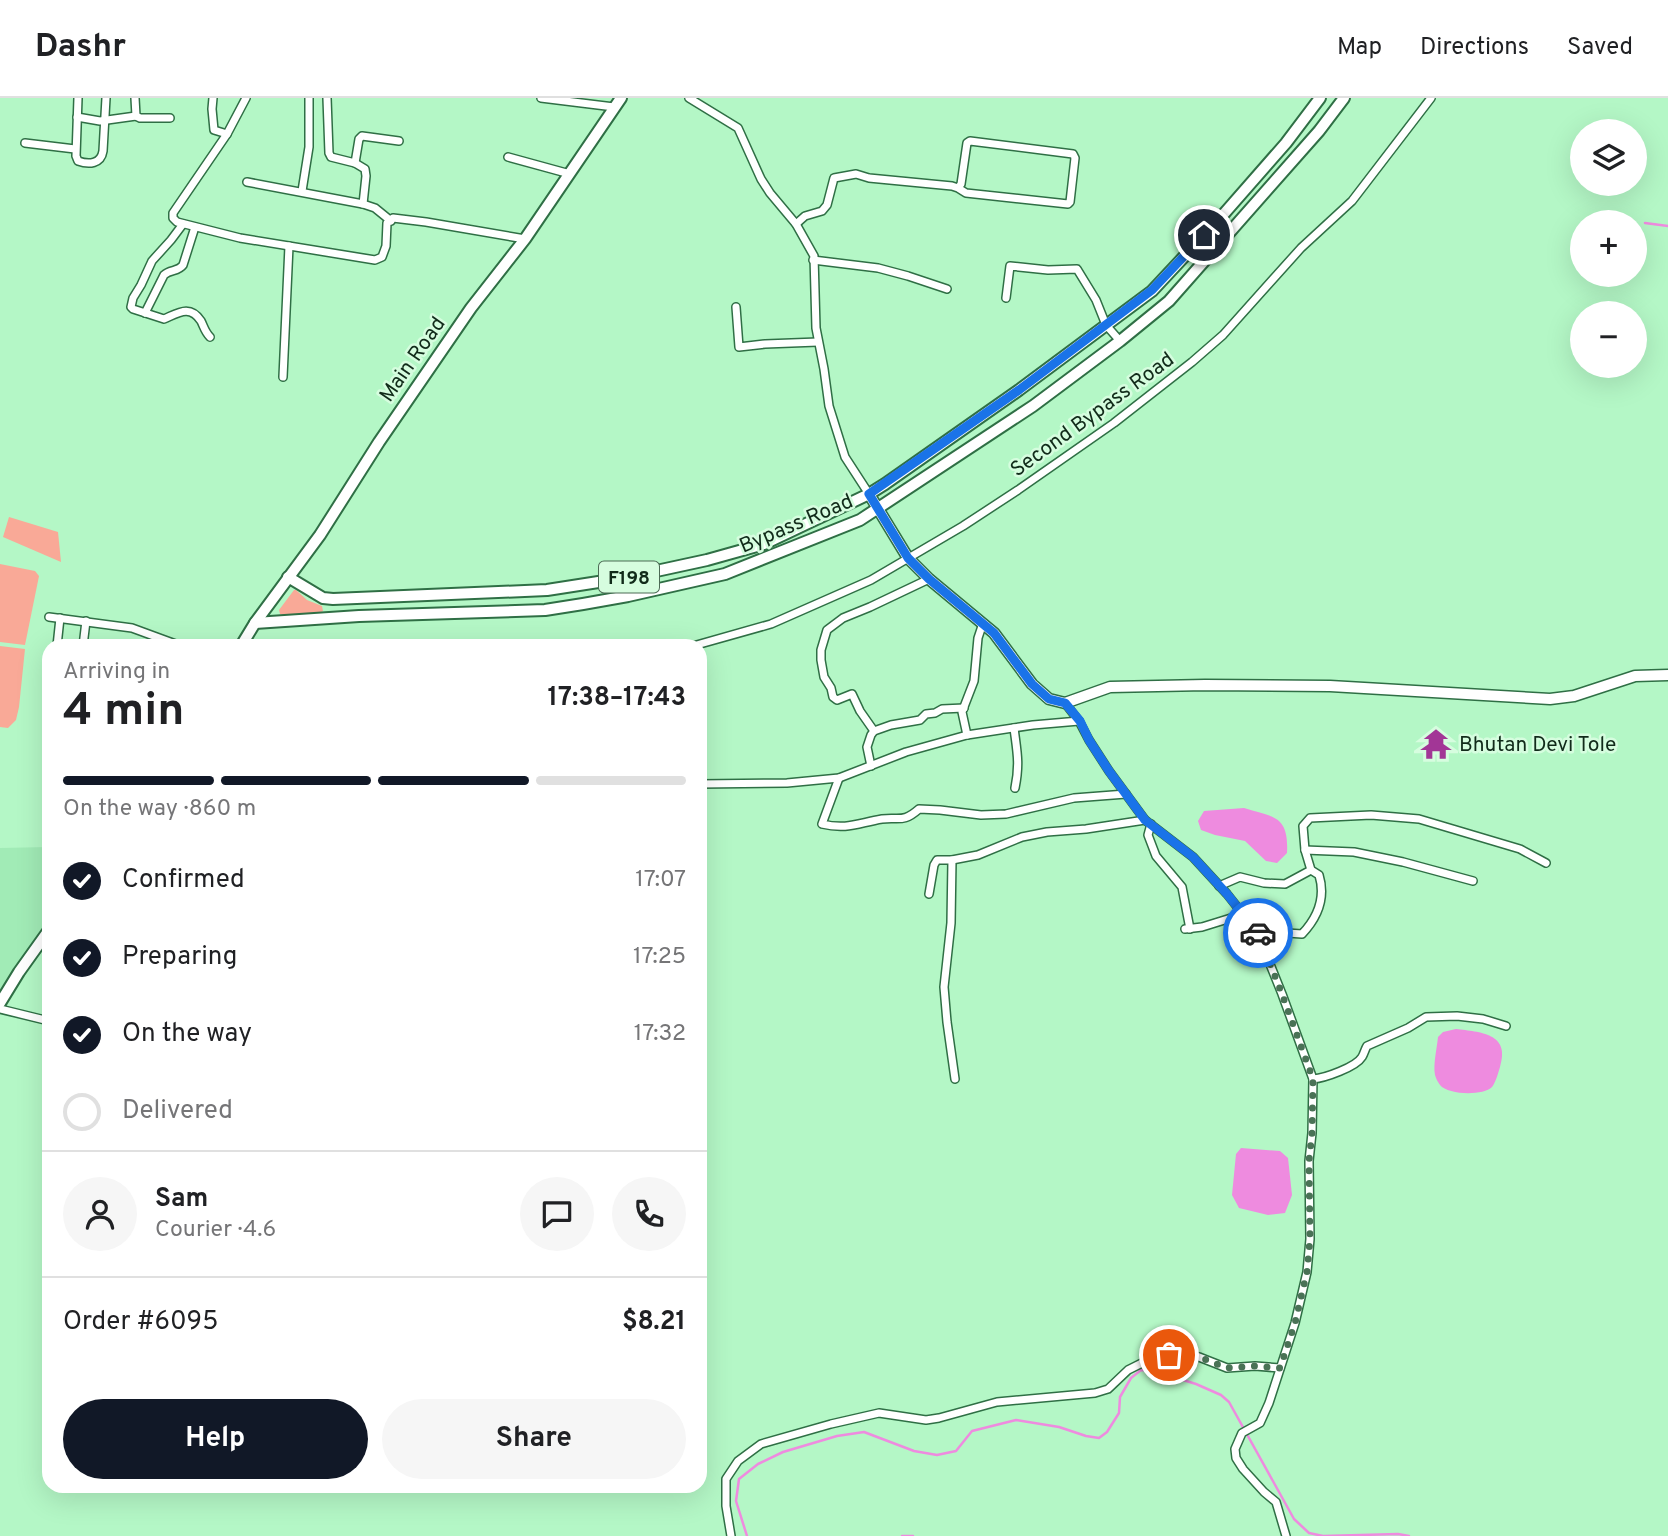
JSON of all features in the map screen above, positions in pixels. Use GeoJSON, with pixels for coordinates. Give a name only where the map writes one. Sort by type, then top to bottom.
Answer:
{"type":"FeatureCollection","features":[{"type":"Feature","properties":{"kind":"main road","name":"Bypass Road"},"geometry":{"type":"LineString","coordinates":[[357,598],[547,590],[624,578],[764,544],[869,494],[1019,390],[1152,290],[1222,216],[1320,98]]}},
{"type":"Feature","properties":{"kind":"main road","name":"Bypass Road"},"geometry":{"type":"LineString","coordinates":[[359,616],[545,610],[628,596],[725,574],[860,520],[1011,421],[1120,341],[1169,301],[1319,131],[1344,98]]}},
{"type":"Feature","properties":{"kind":"main road","name":"Main Road"},"geometry":{"type":"LineString","coordinates":[[245,639],[320,535],[379,442],[463,319],[525,239],[618,102]]}},
{"type":"Feature","properties":{"kind":"main road"},"geometry":{"type":"LineString","coordinates":[[1303,121],[1319,131]]}},
{"type":"Feature","properties":{"kind":"main road","name":"F198"},"geometry":{"type":"LineString","coordinates":[[288,577],[323,598],[357,598]]}},
{"type":"Feature","properties":{"kind":"main road"},"geometry":{"type":"LineString","coordinates":[[624,578],[628,596]]}},
{"type":"Feature","properties":{"kind":"main road"},"geometry":{"type":"LineString","coordinates":[[357,598],[359,616]]}},
{"type":"Feature","properties":{"kind":"main road","name":"F198"},"geometry":{"type":"LineString","coordinates":[[255,623],[359,616]]}},
{"type":"Feature","properties":{"kind":"main road"},"geometry":{"type":"LineString","coordinates":[[0,1003],[42,940]]}},
{"type":"Feature","properties":{"kind":"street"},"geometry":{"type":"LineString","coordinates":[[78,98],[75,149],[78,160],[94,163],[102,158],[106,98]]}},
{"type":"Feature","properties":{"kind":"street"},"geometry":{"type":"LineString","coordinates":[[135,98],[136,116]]}},
{"type":"Feature","properties":{"kind":"street"},"geometry":{"type":"LineString","coordinates":[[213,98],[214,130],[226,134]]}},
{"type":"Feature","properties":{"kind":"street"},"geometry":{"type":"LineString","coordinates":[[246,98],[226,134],[173,213],[173,218],[183,224],[240,238],[374,260],[382,257],[386,246],[387,223],[393,219],[525,239]]}},
{"type":"Feature","properties":{"kind":"street"},"geometry":{"type":"LineString","coordinates":[[302,191],[309,147],[309,98]]}},
{"type":"Feature","properties":{"kind":"street"},"geometry":{"type":"LineString","coordinates":[[327,98],[329,153],[331,157],[355,163],[365,169],[363,204]]}},
{"type":"Feature","properties":{"kind":"street"},"geometry":{"type":"LineString","coordinates":[[541,98],[618,102]]}},
{"type":"Feature","properties":{"kind":"street"},"geometry":{"type":"LineString","coordinates":[[689,98],[738,128],[769,193],[796,224],[814,256],[818,342],[828,406],[845,457],[908,558],[994,633],[1032,684],[1049,699],[1065,703],[1110,687],[1205,685],[1330,686],[1550,699],[1574,696],[1635,676],[1668,675]]}},
{"type":"Feature","properties":{"kind":"street","name":"Second Bypass Road"},"geometry":{"type":"LineString","coordinates":[[707,642],[771,624],[871,580],[962,526],[1115,423],[1223,335],[1301,248],[1352,201],[1430,98]]}},
{"type":"Feature","properties":{"kind":"street"},"geometry":{"type":"LineString","coordinates":[[77,117],[105,120],[136,116],[170,118]]}},
{"type":"Feature","properties":{"kind":"street"},"geometry":{"type":"LineString","coordinates":[[355,163],[359,139],[362,136],[399,141]]}},
{"type":"Feature","properties":{"kind":"street"},"geometry":{"type":"LineString","coordinates":[[796,224],[805,216],[822,211],[827,205],[834,178],[856,174],[869,178],[952,186],[966,193],[1068,204],[1075,158],[1073,154],[970,141],[967,143],[961,184],[958,188]]}},
{"type":"Feature","properties":{"kind":"street"},"geometry":{"type":"LineString","coordinates":[[25,143],[75,149]]}},
{"type":"Feature","properties":{"kind":"street"},"geometry":{"type":"LineString","coordinates":[[508,157],[570,174]]}},
{"type":"Feature","properties":{"kind":"street"},"geometry":{"type":"LineString","coordinates":[[247,182],[363,204],[374,208],[391,221]]}},
{"type":"Feature","properties":{"kind":"street"},"geometry":{"type":"LineString","coordinates":[[183,224],[152,261],[131,307],[164,319],[178,312],[188,311],[200,319],[210,337]]}},
{"type":"Feature","properties":{"kind":"street"},"geometry":{"type":"LineString","coordinates":[[145,313],[164,275],[183,265],[195,227]]}},
{"type":"Feature","properties":{"kind":"street"},"geometry":{"type":"LineString","coordinates":[[283,377],[289,246]]}},
{"type":"Feature","properties":{"kind":"street"},"geometry":{"type":"LineString","coordinates":[[813,260],[878,268],[947,289]]}},
{"type":"Feature","properties":{"kind":"street"},"geometry":{"type":"LineString","coordinates":[[1006,298],[1010,266],[1048,270],[1077,269],[1096,300],[1106,324],[1120,341]]}},
{"type":"Feature","properties":{"kind":"street"},"geometry":{"type":"LineString","coordinates":[[736,307],[739,347],[818,342]]}},
{"type":"Feature","properties":{"kind":"street"},"geometry":{"type":"LineString","coordinates":[[874,731],[852,694],[837,700],[833,697],[824,677],[821,660],[827,630],[843,618],[929,579]]}},
{"type":"Feature","properties":{"kind":"street"},"geometry":{"type":"LineString","coordinates":[[49,617],[132,628],[162,639]]}},
{"type":"Feature","properties":{"kind":"street"},"geometry":{"type":"LineString","coordinates":[[58,639],[60,618]]}},
{"type":"Feature","properties":{"kind":"street"},"geometry":{"type":"LineString","coordinates":[[84,639],[86,621]]}},
{"type":"Feature","properties":{"kind":"street"},"geometry":{"type":"LineString","coordinates":[[967,735],[962,712],[974,681],[978,638],[983,623]]}},
{"type":"Feature","properties":{"kind":"street"},"geometry":{"type":"LineString","coordinates":[[1065,703],[1148,822],[1193,857],[1244,914],[1257,933],[1313,1079],[1307,1272],[1295,1323],[1269,1403],[1260,1423],[1242,1433],[1235,1449],[1236,1458],[1243,1469],[1276,1502],[1286,1536]]}},
{"type":"Feature","properties":{"kind":"street"},"geometry":{"type":"LineString","coordinates":[[871,766],[867,747],[874,731],[920,720],[926,714],[942,709],[964,708]]}},
{"type":"Feature","properties":{"kind":"street"},"geometry":{"type":"LineString","coordinates":[[707,784],[787,783],[839,778],[906,752],[967,735],[1080,721]]}},
{"type":"Feature","properties":{"kind":"street"},"geometry":{"type":"LineString","coordinates":[[1014,728],[1019,757],[1015,788]]}},
{"type":"Feature","properties":{"kind":"street"},"geometry":{"type":"LineString","coordinates":[[839,778],[821,824],[850,827],[883,819],[909,817],[919,809],[981,815],[1006,814],[1074,798],[1126,794]]}},
{"type":"Feature","properties":{"kind":"street"},"geometry":{"type":"LineString","coordinates":[[1257,933],[1302,934],[1313,923],[1322,901],[1319,875],[1311,870],[1305,850],[1303,826],[1310,818],[1371,815],[1419,819],[1520,849],[1546,863]]}},
{"type":"Feature","properties":{"kind":"street"},"geometry":{"type":"LineString","coordinates":[[929,894],[937,860],[978,855],[1022,837],[1047,832],[1148,822]]}},
{"type":"Feature","properties":{"kind":"street"},"geometry":{"type":"LineString","coordinates":[[1148,822],[1148,835],[1156,856],[1182,887],[1188,929],[1244,914]]}},
{"type":"Feature","properties":{"kind":"street"},"geometry":{"type":"LineString","coordinates":[[1305,850],[1354,852],[1404,862],[1473,881]]}},
{"type":"Feature","properties":{"kind":"street"},"geometry":{"type":"LineString","coordinates":[[952,860],[951,923],[944,987],[955,1079]]}},
{"type":"Feature","properties":{"kind":"street"},"geometry":{"type":"LineString","coordinates":[[1219,886],[1240,877],[1264,883],[1285,884],[1311,870]]}},
{"type":"Feature","properties":{"kind":"street"},"geometry":{"type":"LineString","coordinates":[[0,1009],[42,1019]]}},
{"type":"Feature","properties":{"kind":"street"},"geometry":{"type":"LineString","coordinates":[[1313,1079],[1354,1065],[1362,1058],[1367,1046],[1426,1017],[1457,1016],[1483,1019],[1506,1026]]}},
{"type":"Feature","properties":{"kind":"street"},"geometry":{"type":"LineString","coordinates":[[731,1536],[726,1506],[726,1479],[738,1461],[761,1444],[831,1423],[879,1413],[926,1420],[984,1404],[1095,1393],[1108,1389],[1128,1370],[1154,1357],[1183,1353],[1227,1368],[1280,1368]]}},
{"type":"Feature","properties":{"kind":"shaded area"},"geometry":{"type":"Polygon","coordinates":[[[9,517],[58,532],[61,562],[3,537],[9,517]]]}},
{"type":"Feature","properties":{"kind":"shaded area"},"geometry":{"type":"Polygon","coordinates":[[[0,564],[35,571],[39,576],[25,645],[0,642],[0,564]]]}},
{"type":"Feature","properties":{"kind":"shaded area"},"geometry":{"type":"Polygon","coordinates":[[[294,590],[307,600],[322,606],[323,611],[318,614],[280,614],[279,610],[294,590]]]}},
{"type":"Feature","properties":{"kind":"shaded area"},"geometry":{"type":"Polygon","coordinates":[[[0,646],[25,649],[19,707],[16,720],[8,728],[0,727],[0,646]]]}},
{"type":"Feature","properties":{"kind":"shaded area"},"geometry":{"type":"Polygon","coordinates":[[[1244,808],[1271,816],[1282,825],[1287,841],[1287,853],[1277,863],[1266,861],[1245,841],[1201,830],[1198,821],[1204,811],[1244,808]]]}},
{"type":"Feature","properties":{"kind":"shaded area"},"geometry":{"type":"Polygon","coordinates":[[[42,847],[42,928],[0,990],[0,848],[42,847]]]}},
{"type":"Feature","properties":{"kind":"shaded area"},"geometry":{"type":"Polygon","coordinates":[[[1456,1029],[1491,1036],[1501,1047],[1498,1075],[1488,1090],[1474,1093],[1450,1091],[1437,1080],[1434,1066],[1438,1037],[1443,1032],[1456,1029]]]}},
{"type":"Feature","properties":{"kind":"shaded area"},"geometry":{"type":"Polygon","coordinates":[[[1241,1148],[1280,1151],[1288,1158],[1292,1195],[1285,1213],[1268,1215],[1239,1208],[1232,1195],[1236,1154],[1241,1148]]]}},
{"type":"Feature","properties":{"kind":"waterway"},"geometry":{"type":"LineString","coordinates":[[1647,223],[1668,226]]}},
{"type":"Feature","properties":{"kind":"waterway"},"geometry":{"type":"LineString","coordinates":[[747,1536],[736,1501],[739,1479],[758,1464],[783,1452],[837,1436],[864,1432],[914,1451],[937,1455],[956,1451],[972,1431],[1016,1420],[1059,1427],[1099,1438],[1107,1432],[1119,1413],[1120,1397],[1131,1378],[1141,1370],[1154,1371],[1196,1384],[1221,1395],[1229,1402],[1294,1519],[1309,1533],[1323,1536],[1409,1536]]}},
{"type":"Feature","properties":{"kind":"waterway"},"geometry":{"type":"LineString","coordinates":[[902,1536],[913,1536]]}},
{"type":"Feature","properties":{"kind":"way so far"},"geometry":{"type":"LineString","coordinates":[[1169,1355],[1183,1353],[1227,1368],[1280,1368],[1295,1323],[1307,1272],[1313,1079],[1258,933]]}},
{"type":"Feature","properties":{"kind":"place","name":"Bhutan Devi Tole"},"geometry":{"type":"Point","coordinates":[1436,744]}},
{"type":"Feature","properties":{"kind":"route"},"geometry":{"type":"LineString","coordinates":[[1204,235],[1152,290],[1019,390],[869,494],[908,558],[994,633],[1032,684],[1049,699],[1065,703],[1080,721],[1109,771],[1145,820],[1204,868],[1258,933]]}}]}
